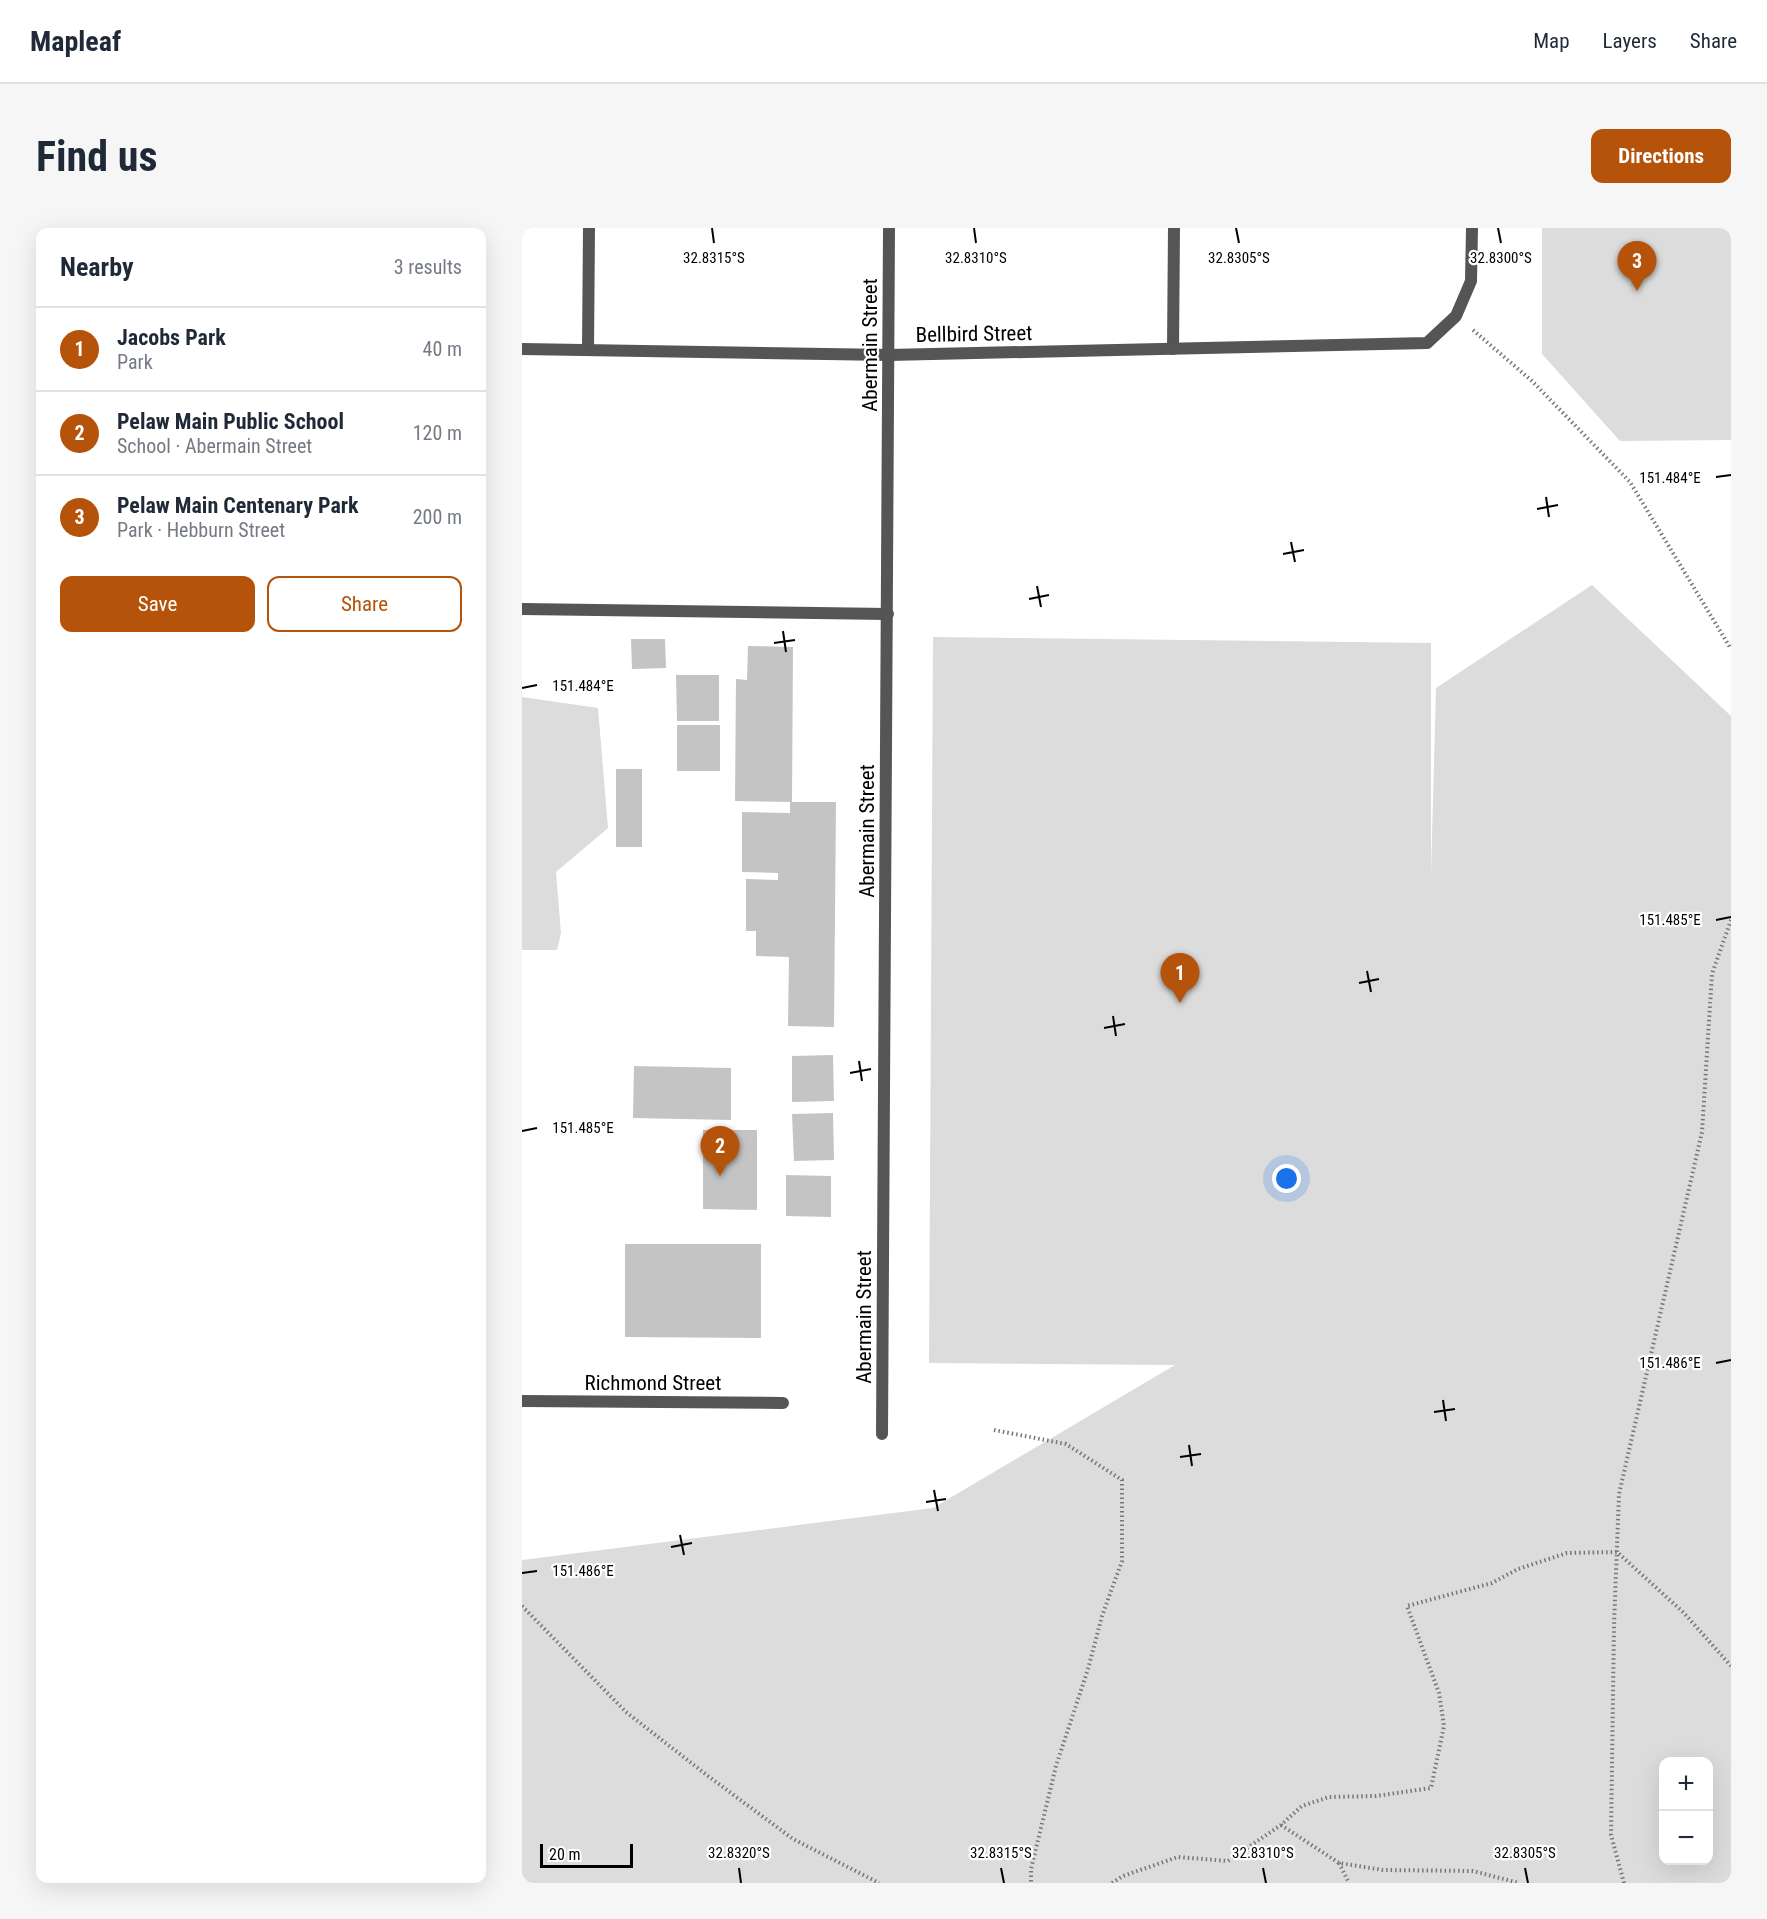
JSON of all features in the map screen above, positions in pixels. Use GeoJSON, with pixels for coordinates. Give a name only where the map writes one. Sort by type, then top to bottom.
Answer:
{"type":"FeatureCollection","features":[{"type":"Feature","properties":{"kind":"street"},"geometry":{"type":"LineString","coordinates":[[588,350],[590,228]]}},
{"type":"Feature","properties":{"kind":"street","name":"Abermain Street"},"geometry":{"type":"LineString","coordinates":[[882,1434],[890,228]]}},
{"type":"Feature","properties":{"kind":"street"},"geometry":{"type":"LineString","coordinates":[[1173,349],[1174,228]]}},
{"type":"Feature","properties":{"kind":"street"},"geometry":{"type":"LineString","coordinates":[[1456,316],[1471,281],[1472,228]]}},
{"type":"Feature","properties":{"kind":"street","name":"Bellbird Street"},"geometry":{"type":"LineString","coordinates":[[522,349],[889,355],[1427,343],[1456,316]]}},
{"type":"Feature","properties":{"kind":"street"},"geometry":{"type":"LineString","coordinates":[[522,609],[888,614]]}},
{"type":"Feature","properties":{"kind":"street","name":"Richmond Street"},"geometry":{"type":"LineString","coordinates":[[522,1401],[783,1403]]}},
{"type":"Feature","properties":{"kind":"path"},"geometry":{"type":"LineString","coordinates":[[1456,316],[1532,381],[1630,482],[1731,649]]}},
{"type":"Feature","properties":{"kind":"path"},"geometry":{"type":"LineString","coordinates":[[1624,1883],[1611,1835],[1619,1494],[1702,1132],[1712,974],[1731,920]]}},
{"type":"Feature","properties":{"kind":"path"},"geometry":{"type":"LineString","coordinates":[[994,1430],[1066,1444],[1122,1480],[1122,1561],[1102,1616],[1088,1669],[1056,1766],[1031,1869],[1031,1883]]}},
{"type":"Feature","properties":{"kind":"path"},"geometry":{"type":"LineString","coordinates":[[1112,1883],[1123,1876],[1178,1857],[1228,1862],[1281,1825],[1302,1806],[1329,1797],[1376,1796],[1431,1788],[1444,1726],[1439,1693],[1407,1606],[1492,1582],[1518,1569],[1567,1553],[1617,1552],[1684,1613],[1731,1666]]}},
{"type":"Feature","properties":{"kind":"path"},"geometry":{"type":"LineString","coordinates":[[522,1606],[626,1712],[708,1776],[793,1839],[835,1863],[879,1883]]}},
{"type":"Feature","properties":{"kind":"path"},"geometry":{"type":"LineString","coordinates":[[1281,1825],[1339,1863],[1383,1870],[1473,1871],[1519,1883]]}},
{"type":"Feature","properties":{"kind":"path"},"geometry":{"type":"LineString","coordinates":[[1339,1863],[1349,1883]]}},
{"type":"Feature","properties":{"kind":"shaded area"},"geometry":{"type":"Polygon","coordinates":[[[1542,228],[1731,228],[1731,440],[1620,441],[1542,354],[1542,228]]]}},
{"type":"Feature","properties":{"kind":"shaded area"},"geometry":{"type":"Polygon","coordinates":[[[1592,585],[1731,716],[1731,1883],[522,1883],[522,1560],[933,1508],[1175,1365],[929,1363],[933,637],[1431,643],[1431,874],[1436,688],[1592,585]]]}},
{"type":"Feature","properties":{"kind":"shaded area"},"geometry":{"type":"Polygon","coordinates":[[[522,697],[598,708],[608,828],[556,872],[561,933],[557,950],[522,950],[522,697]]]}},
{"type":"Feature","properties":{"kind":"building"},"geometry":{"type":"Polygon","coordinates":[[[631,639],[665,639],[666,668],[632,669],[631,639]]]}},
{"type":"Feature","properties":{"kind":"building"},"geometry":{"type":"Polygon","coordinates":[[[748,646],[793,647],[792,802],[735,801],[736,679],[747,680],[748,646]]]}},
{"type":"Feature","properties":{"kind":"building"},"geometry":{"type":"Polygon","coordinates":[[[676,675],[719,675],[719,721],[677,721],[676,675]]]}},
{"type":"Feature","properties":{"kind":"building"},"geometry":{"type":"Polygon","coordinates":[[[677,725],[720,725],[720,771],[677,771],[677,725]]]}},
{"type":"Feature","properties":{"kind":"building"},"geometry":{"type":"Polygon","coordinates":[[[616,769],[642,769],[642,847],[616,847],[616,769]]]}},
{"type":"Feature","properties":{"kind":"building"},"geometry":{"type":"Polygon","coordinates":[[[790,802],[836,802],[834,1027],[788,1026],[789,957],[756,956],[756,931],[746,931],[746,879],[778,880],[778,873],[742,872],[742,812],[790,813],[790,802]]]}},
{"type":"Feature","properties":{"kind":"building"},"geometry":{"type":"Polygon","coordinates":[[[833,1055],[834,1101],[792,1102],[792,1056],[833,1055]]]}},
{"type":"Feature","properties":{"kind":"building"},"geometry":{"type":"Polygon","coordinates":[[[634,1066],[731,1068],[731,1120],[633,1118],[634,1066]]]}},
{"type":"Feature","properties":{"kind":"building"},"geometry":{"type":"Polygon","coordinates":[[[833,1113],[834,1160],[794,1161],[792,1114],[833,1113]]]}},
{"type":"Feature","properties":{"kind":"building"},"geometry":{"type":"Polygon","coordinates":[[[703,1130],[757,1130],[757,1210],[703,1209],[703,1130]]]}},
{"type":"Feature","properties":{"kind":"building"},"geometry":{"type":"Polygon","coordinates":[[[786,1175],[831,1176],[831,1217],[786,1216],[786,1175]]]}},
{"type":"Feature","properties":{"kind":"building"},"geometry":{"type":"Polygon","coordinates":[[[625,1244],[761,1244],[761,1338],[625,1337],[625,1244]]]}},
{"type":"Feature","properties":{"kind":"place","name":"Pelaw Main Centenary Park"},"geometry":{"type":"Point","coordinates":[1637,291]}},
{"type":"Feature","properties":{"kind":"place","name":"Jacobs Park"},"geometry":{"type":"Point","coordinates":[1180,1003]}},
{"type":"Feature","properties":{"kind":"place","name":"Pelaw Main Public School"},"geometry":{"type":"Point","coordinates":[720,1176]}}]}
